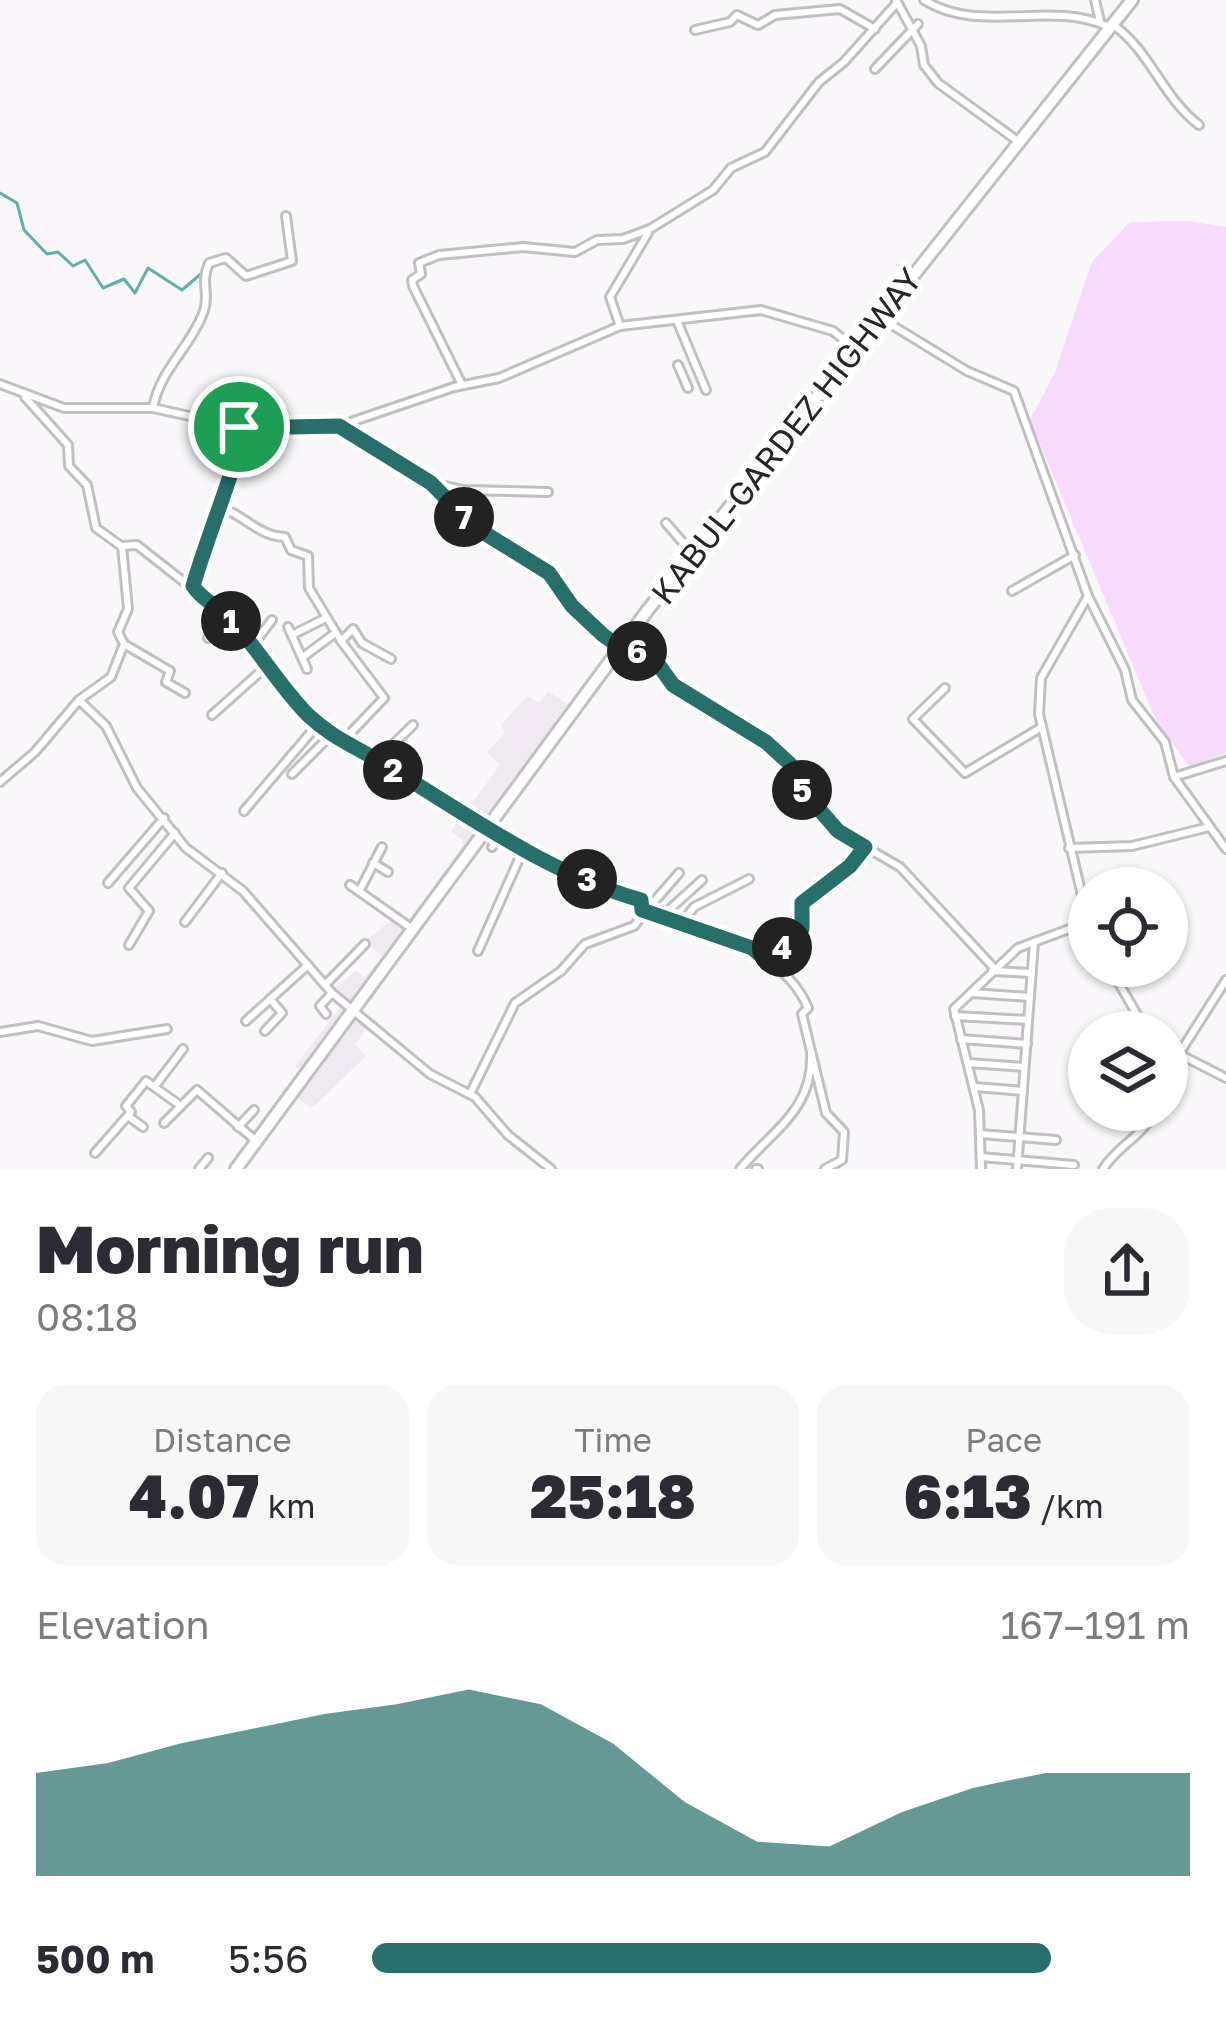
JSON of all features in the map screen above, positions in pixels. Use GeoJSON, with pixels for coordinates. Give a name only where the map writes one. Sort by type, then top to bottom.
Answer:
{"type":"FeatureCollection","features":[{"type":"Feature","properties":{"kind":"highway","name":"KABUL-GARDEZ HIGHWAY"},"geometry":{"type":"LineString","coordinates":[[236,1169],[692,553],[1132,0]]}},
{"type":"Feature","properties":{"kind":"street"},"geometry":{"type":"LineString","coordinates":[[840,9],[848,0]]}},
{"type":"Feature","properties":{"kind":"street"},"geometry":{"type":"LineString","coordinates":[[923,0],[967,18],[1012,21],[1039,15],[1109,26],[1129,36],[1167,93],[1199,125]]}},
{"type":"Feature","properties":{"kind":"street"},"geometry":{"type":"LineString","coordinates":[[1095,0],[1109,26]]}},
{"type":"Feature","properties":{"kind":"street"},"geometry":{"type":"LineString","coordinates":[[462,385],[412,280],[421,274],[416,266],[425,258],[508,248],[575,252],[597,240],[623,239],[650,230],[713,190],[731,168],[765,152],[819,82],[875,29],[896,1],[938,83],[1019,142]]}},
{"type":"Feature","properties":{"kind":"street"},"geometry":{"type":"LineString","coordinates":[[694,30],[730,22],[737,15],[758,25],[775,15],[840,9],[875,29]]}},
{"type":"Feature","properties":{"kind":"street"},"geometry":{"type":"LineString","coordinates":[[875,69],[918,24]]}},
{"type":"Feature","properties":{"kind":"street"},"geometry":{"type":"LineString","coordinates":[[153,408],[159,380],[206,305],[201,281],[209,263],[226,258],[246,276],[292,261],[286,216]]}},
{"type":"Feature","properties":{"kind":"street"},"geometry":{"type":"LineString","coordinates":[[620,326],[610,297],[650,230]]}},
{"type":"Feature","properties":{"kind":"street"},"geometry":{"type":"LineString","coordinates":[[502,238],[512,243],[508,248]]}},
{"type":"Feature","properties":{"kind":"street"},"geometry":{"type":"LineString","coordinates":[[0,384],[64,408],[153,408],[239,427],[339,426],[462,385],[499,378],[620,326],[761,310],[833,331],[855,349]]}},
{"type":"Feature","properties":{"kind":"street"},"geometry":{"type":"LineString","coordinates":[[880,317],[924,347],[1014,391],[1088,596],[1125,670],[1132,700],[1166,742],[1174,777],[1226,849]]}},
{"type":"Feature","properties":{"kind":"street"},"geometry":{"type":"LineString","coordinates":[[678,323],[706,390]]}},
{"type":"Feature","properties":{"kind":"street"},"geometry":{"type":"LineString","coordinates":[[688,388],[680,369],[695,366]]}},
{"type":"Feature","properties":{"kind":"street"},"geometry":{"type":"LineString","coordinates":[[25,397],[68,445],[70,466],[87,485],[93,523],[122,546],[137,545],[152,562],[193,586],[226,615],[340,743],[502,832],[523,850],[614,895],[653,903],[679,873]]}},
{"type":"Feature","properties":{"kind":"street"},"geometry":{"type":"LineString","coordinates":[[339,426],[431,483],[473,526],[549,573],[577,611],[620,647],[650,653],[673,685],[766,742],[790,764],[799,786],[838,831],[900,867],[993,970],[1032,974]]}},
{"type":"Feature","properties":{"kind":"street"},"geometry":{"type":"LineString","coordinates":[[193,586],[216,507],[235,465],[232,440],[239,427]]}},
{"type":"Feature","properties":{"kind":"street"},"geometry":{"type":"LineString","coordinates":[[431,483],[463,490],[548,492]]}},
{"type":"Feature","properties":{"kind":"street"},"geometry":{"type":"LineString","coordinates":[[216,507],[234,510],[255,530],[285,536],[291,550],[308,556],[308,588],[324,619],[384,698],[340,743]]}},
{"type":"Feature","properties":{"kind":"street"},"geometry":{"type":"LineString","coordinates":[[666,524],[692,553]]}},
{"type":"Feature","properties":{"kind":"street"},"geometry":{"type":"LineString","coordinates":[[122,546],[128,609],[118,632],[124,644],[170,671],[166,682],[184,694]]}},
{"type":"Feature","properties":{"kind":"street"},"geometry":{"type":"LineString","coordinates":[[1012,591],[1075,555]]}},
{"type":"Feature","properties":{"kind":"street"},"geometry":{"type":"LineString","coordinates":[[1074,867],[1042,728],[1041,679],[1088,596]]}},
{"type":"Feature","properties":{"kind":"street"},"geometry":{"type":"LineString","coordinates":[[208,638],[226,615]]}},
{"type":"Feature","properties":{"kind":"street"},"geometry":{"type":"LineString","coordinates":[[308,669],[290,631],[324,619]]}},
{"type":"Feature","properties":{"kind":"street"},"geometry":{"type":"LineString","coordinates":[[252,646],[272,620]]}},
{"type":"Feature","properties":{"kind":"street"},"geometry":{"type":"LineString","coordinates":[[302,658],[351,628],[362,643],[391,659]]}},
{"type":"Feature","properties":{"kind":"street"},"geometry":{"type":"LineString","coordinates":[[0,782],[79,700],[111,677],[124,644]]}},
{"type":"Feature","properties":{"kind":"street"},"geometry":{"type":"LineString","coordinates":[[212,715],[267,666]]}},
{"type":"Feature","properties":{"kind":"street"},"geometry":{"type":"LineString","coordinates":[[945,688],[913,718],[965,773],[1042,728]]}},
{"type":"Feature","properties":{"kind":"street"},"geometry":{"type":"LineString","coordinates":[[79,700],[106,726],[137,788],[175,833],[222,873],[332,993],[430,1074],[470,1094],[550,1169]]}},
{"type":"Feature","properties":{"kind":"street"},"geometry":{"type":"LineString","coordinates":[[244,811],[319,724]]}},
{"type":"Feature","properties":{"kind":"street"},"geometry":{"type":"LineString","coordinates":[[377,760],[413,725]]}},
{"type":"Feature","properties":{"kind":"street"},"geometry":{"type":"LineString","coordinates":[[292,774],[331,735]]}},
{"type":"Feature","properties":{"kind":"street"},"geometry":{"type":"LineString","coordinates":[[1174,777],[1226,760]]}},
{"type":"Feature","properties":{"kind":"street"},"geometry":{"type":"LineString","coordinates":[[108,883],[164,818]]}},
{"type":"Feature","properties":{"kind":"street"},"geometry":{"type":"LineString","coordinates":[[1069,848],[1132,846],[1209,827]]}},
{"type":"Feature","properties":{"kind":"street"},"geometry":{"type":"LineString","coordinates":[[492,847],[502,832]]}},
{"type":"Feature","properties":{"kind":"street"},"geometry":{"type":"LineString","coordinates":[[129,945],[148,911],[129,888],[175,833]]}},
{"type":"Feature","properties":{"kind":"street"},"geometry":{"type":"LineString","coordinates":[[360,890],[382,847]]}},
{"type":"Feature","properties":{"kind":"street"},"geometry":{"type":"LineString","coordinates":[[764,958],[802,929],[802,903],[850,866],[865,847]]}},
{"type":"Feature","properties":{"kind":"street"},"geometry":{"type":"LineString","coordinates":[[478,951],[523,850]]}},
{"type":"Feature","properties":{"kind":"street"},"geometry":{"type":"LineString","coordinates":[[374,863],[388,872]]}},
{"type":"Feature","properties":{"kind":"street"},"geometry":{"type":"LineString","coordinates":[[185,922],[222,873]]}},
{"type":"Feature","properties":{"kind":"street"},"geometry":{"type":"LineString","coordinates":[[681,924],[694,907],[749,879]]}},
{"type":"Feature","properties":{"kind":"street"},"geometry":{"type":"LineString","coordinates":[[660,918],[702,880]]}},
{"type":"Feature","properties":{"kind":"street"},"geometry":{"type":"LineString","coordinates":[[350,886],[411,928]]}},
{"type":"Feature","properties":{"kind":"street"},"geometry":{"type":"LineString","coordinates":[[642,902],[646,912],[660,918],[752,948],[805,1000],[808,1008],[802,1014],[826,1113],[844,1132],[847,1144],[842,1160],[825,1169]]}},
{"type":"Feature","properties":{"kind":"street"},"geometry":{"type":"LineString","coordinates":[[470,1094],[515,1003],[561,970],[585,944],[634,926],[646,912]]}},
{"type":"Feature","properties":{"kind":"street"},"geometry":{"type":"LineString","coordinates":[[981,1169],[975,1087],[954,1010],[993,970],[1034,942],[1068,930]]}},
{"type":"Feature","properties":{"kind":"street"},"geometry":{"type":"LineString","coordinates":[[1018,1165],[1034,942]]}},
{"type":"Feature","properties":{"kind":"street"},"geometry":{"type":"LineString","coordinates":[[326,984],[365,944]]}},
{"type":"Feature","properties":{"kind":"street"},"geometry":{"type":"LineString","coordinates":[[246,1021],[308,965]]}},
{"type":"Feature","properties":{"kind":"street"},"geometry":{"type":"LineString","coordinates":[[1188,1040],[1226,980]]}},
{"type":"Feature","properties":{"kind":"street"},"geometry":{"type":"LineString","coordinates":[[326,1014],[320,1006],[332,993]]}},
{"type":"Feature","properties":{"kind":"street"},"geometry":{"type":"LineString","coordinates":[[972,993],[1030,997]]}},
{"type":"Feature","properties":{"kind":"street"},"geometry":{"type":"LineString","coordinates":[[273,995],[287,1003]]}},
{"type":"Feature","properties":{"kind":"street"},"geometry":{"type":"LineString","coordinates":[[265,1031],[282,1013],[273,995]]}},
{"type":"Feature","properties":{"kind":"street"},"geometry":{"type":"LineString","coordinates":[[955,1016],[1028,1020]]}},
{"type":"Feature","properties":{"kind":"street"},"geometry":{"type":"LineString","coordinates":[[0,1032],[38,1026],[92,1040],[166,1030]]}},
{"type":"Feature","properties":{"kind":"street"},"geometry":{"type":"LineString","coordinates":[[740,1169],[777,1132],[812,1083],[811,1036]]}},
{"type":"Feature","properties":{"kind":"street"},"geometry":{"type":"LineString","coordinates":[[961,1040],[1027,1044]]}},
{"type":"Feature","properties":{"kind":"street"},"geometry":{"type":"LineString","coordinates":[[159,1089],[183,1049]]}},
{"type":"Feature","properties":{"kind":"street"},"geometry":{"type":"LineString","coordinates":[[1188,1059],[1226,1078]]}},
{"type":"Feature","properties":{"kind":"street"},"geometry":{"type":"LineString","coordinates":[[968,1063],[1025,1067]]}},
{"type":"Feature","properties":{"kind":"street"},"geometry":{"type":"LineString","coordinates":[[143,1126],[128,1116],[126,1106],[146,1081],[178,1104]]}},
{"type":"Feature","properties":{"kind":"street"},"geometry":{"type":"LineString","coordinates":[[159,1089],[173,1081]]}},
{"type":"Feature","properties":{"kind":"street"},"geometry":{"type":"LineString","coordinates":[[975,1087],[1023,1091]]}},
{"type":"Feature","properties":{"kind":"street"},"geometry":{"type":"LineString","coordinates":[[164,1123],[196,1090],[256,1141]]}},
{"type":"Feature","properties":{"kind":"street"},"geometry":{"type":"LineString","coordinates":[[238,1127],[254,1110]]}},
{"type":"Feature","properties":{"kind":"street"},"geometry":{"type":"LineString","coordinates":[[94,1154],[128,1116]]}},
{"type":"Feature","properties":{"kind":"street"},"geometry":{"type":"LineString","coordinates":[[1103,1169],[1115,1150],[1145,1131]]}},
{"type":"Feature","properties":{"kind":"street"},"geometry":{"type":"LineString","coordinates":[[980,1134],[1056,1139]]}},
{"type":"Feature","properties":{"kind":"street"},"geometry":{"type":"LineString","coordinates":[[981,1156],[1018,1165],[1074,1165]]}},
{"type":"Feature","properties":{"kind":"shaded area"},"geometry":{"type":"Polygon","coordinates":[[[1187,221],[1226,227],[1226,753],[1190,768],[1155,718],[1030,420],[1055,372],[1092,262],[1130,222],[1187,221]]]}},
{"type":"Feature","properties":{"kind":"shaded area"},"geometry":{"type":"Polygon","coordinates":[[[548,691],[570,706],[305,1073],[295,1066],[342,1005],[331,991],[355,971],[365,977],[383,956],[364,942],[395,917],[406,923],[460,850],[463,840],[451,831],[500,765],[487,752],[505,733],[501,725],[527,696],[539,703],[548,691]]]}},
{"type":"Feature","properties":{"kind":"shaded area"},"geometry":{"type":"Polygon","coordinates":[[[354,1012],[369,1025],[355,1045],[366,1056],[312,1108],[293,1095],[354,1012]]]}},
{"type":"Feature","properties":{"kind":"waterway"},"geometry":{"type":"LineString","coordinates":[[0,193],[17,203],[24,230],[47,254],[58,252],[73,266],[85,260],[103,288],[124,279],[135,293],[148,268],[182,290],[203,272]]}},
{"type":"Feature","properties":{"kind":"route"},"geometry":{"type":"LineString","coordinates":[[339,426],[362,439],[377,454],[431,483],[473,526],[510,544],[549,573],[572,606],[603,635],[624,650],[650,653],[673,685],[766,742],[790,764],[799,786],[838,831],[865,847],[850,866],[802,903],[802,929],[764,958],[752,948],[660,918],[642,910],[641,900],[614,895],[529,854],[502,832],[340,743],[305,712],[226,615],[193,586],[218,495],[235,465],[232,440],[239,427],[339,426]]}}]}
